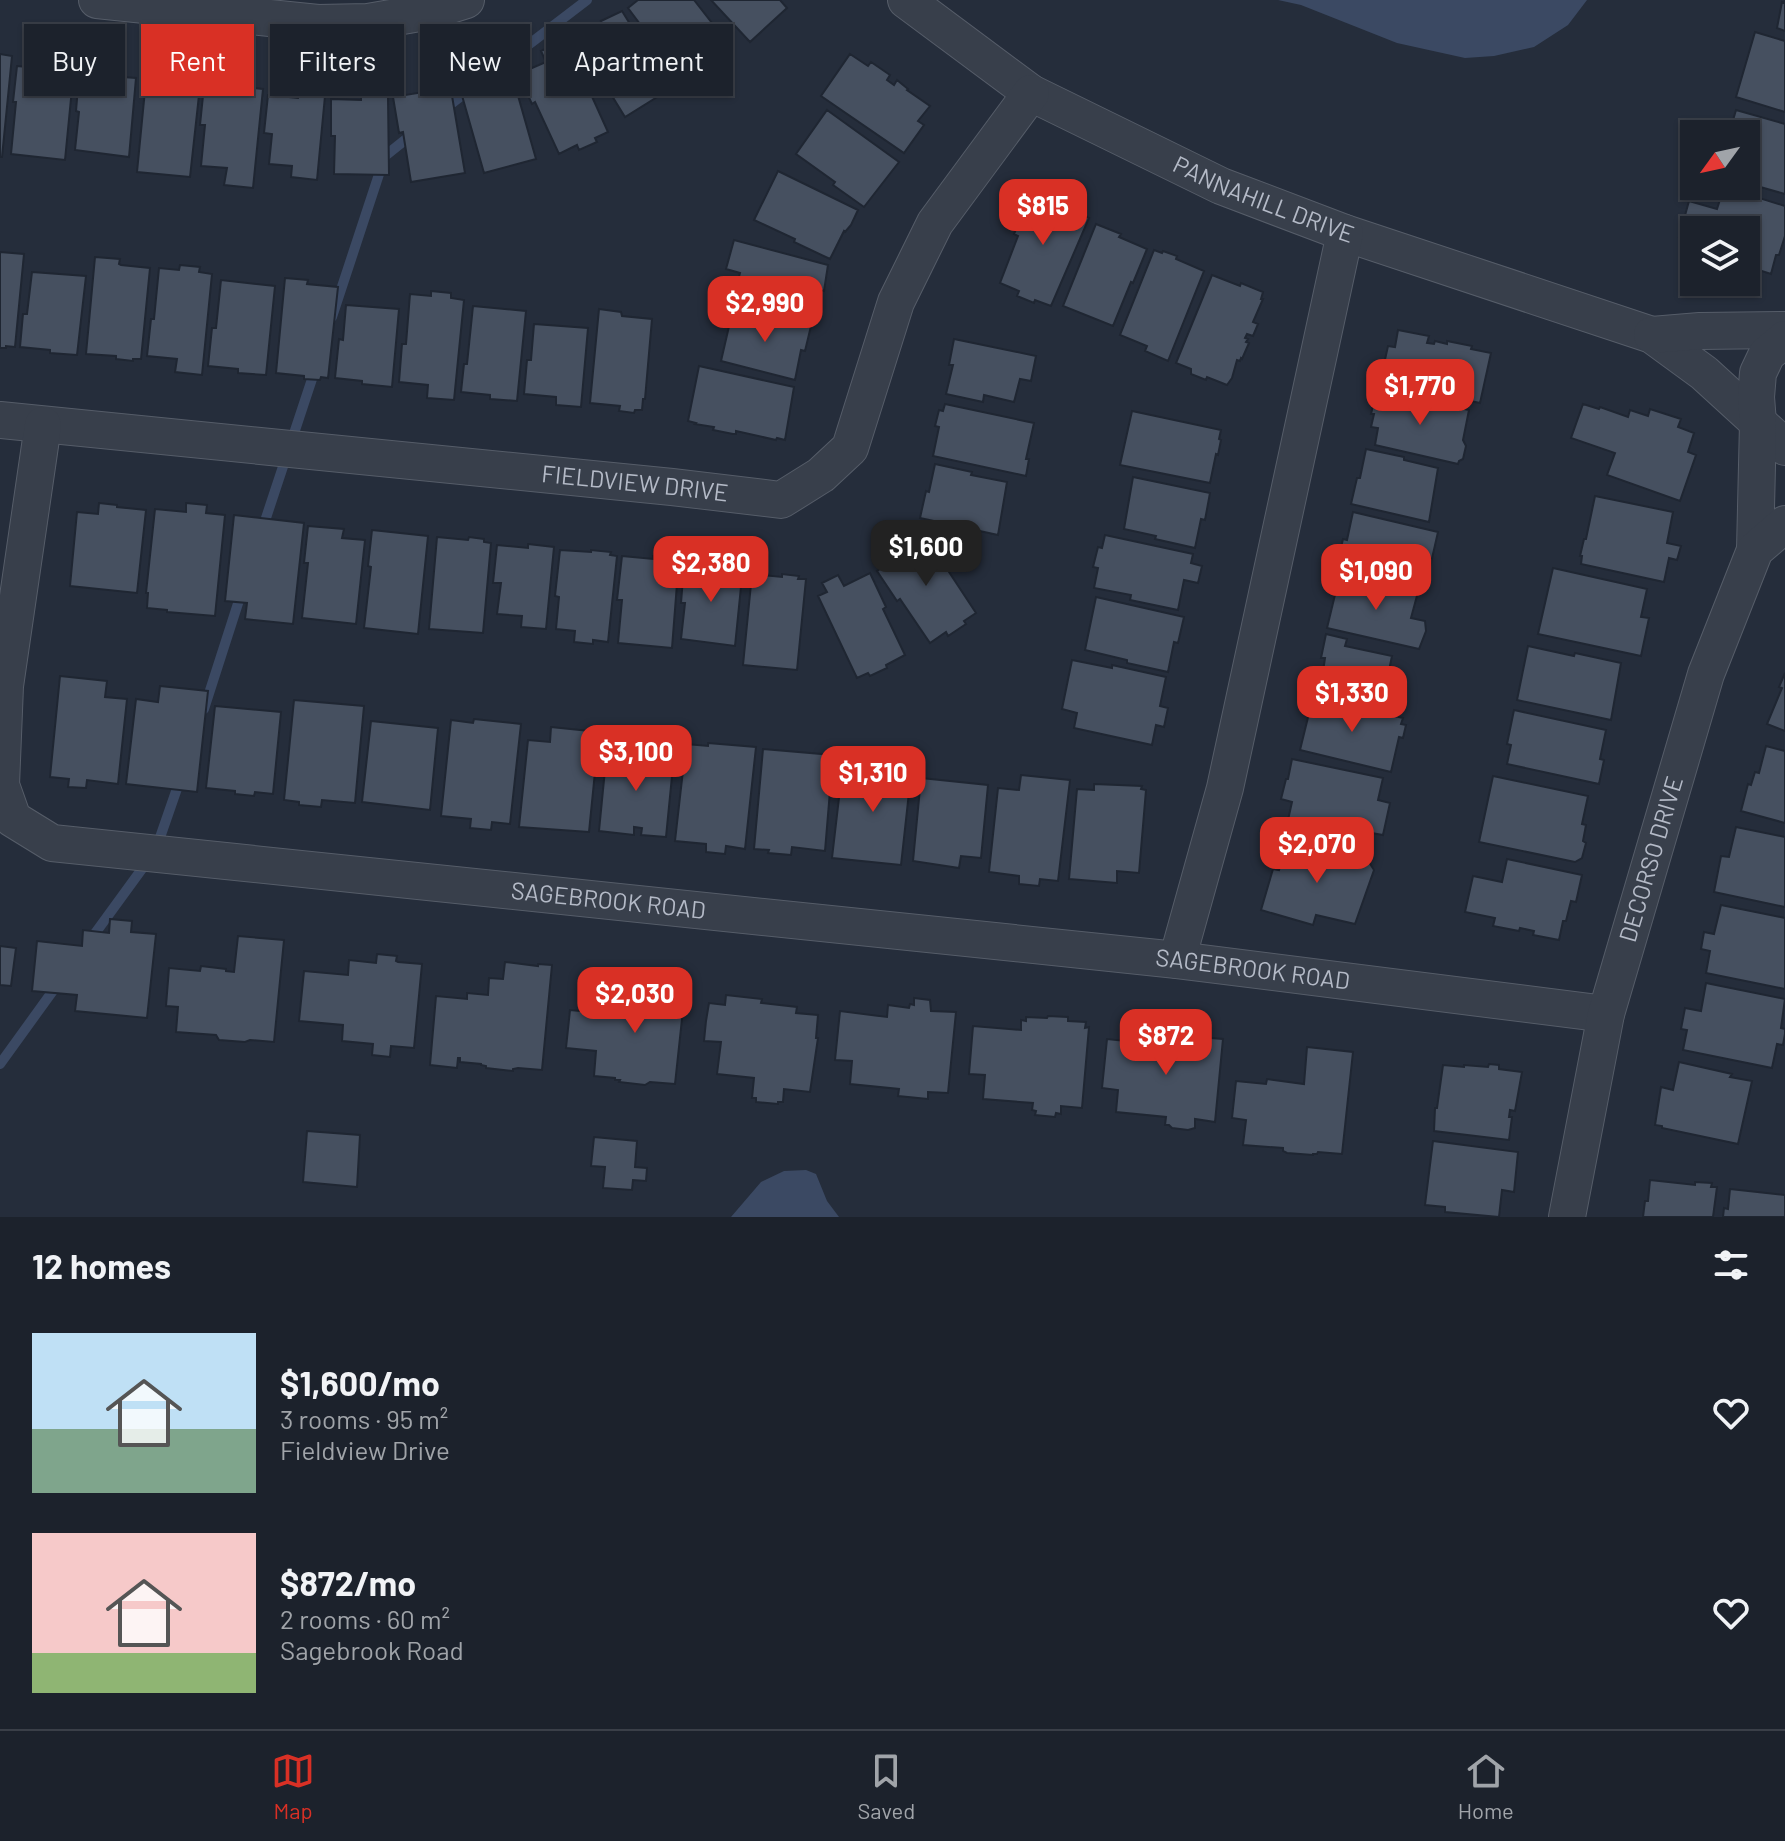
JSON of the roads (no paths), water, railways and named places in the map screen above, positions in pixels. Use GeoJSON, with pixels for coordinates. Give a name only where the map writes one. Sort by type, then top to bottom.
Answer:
{"type":"FeatureCollection","features":[{"type":"Feature","properties":{"kind":"street"},"geometry":{"type":"LineString","coordinates":[[97,0],[318,23],[368,22],[431,11],[466,0]]}},
{"type":"Feature","properties":{"kind":"street","name":"PANNAHILL DRIVE"},"geometry":{"type":"LineString","coordinates":[[906,0],[1031,93],[1221,186],[1345,233],[1652,335],[1704,373],[1785,447]]}},
{"type":"Feature","properties":{"kind":"street","name":"FIELDVIEW DRIVE"},"geometry":{"type":"LineString","coordinates":[[0,420],[781,500],[821,475],[850,448],[896,302],[935,223],[1031,93]]}},
{"type":"Feature","properties":{"kind":"street"},"geometry":{"type":"LineString","coordinates":[[1177,960],[1225,788],[1345,233]]}},
{"type":"Feature","properties":{"kind":"street","name":"PANNAHILL DRIVE"},"geometry":{"type":"LineString","coordinates":[[1652,335],[1785,330]]}},
{"type":"Feature","properties":{"kind":"street"},"geometry":{"type":"LineString","coordinates":[[1755,550],[1758,373],[1767,354],[1785,339]]}},
{"type":"Feature","properties":{"kind":"street","name":"SAGEBROOK ROAD"},"geometry":{"type":"LineString","coordinates":[[43,425],[5,686],[1,785],[13,819],[52,843],[1177,960],[1606,1014]]}},
{"type":"Feature","properties":{"kind":"street","name":"DECORSO DRIVE"},"geometry":{"type":"LineString","coordinates":[[1567,1217],[1606,1014],[1706,674],[1755,550],[1785,524]]}},
{"type":"Feature","properties":{"kind":"water"},"geometry":{"type":"Polygon","coordinates":[[[1278,0],[1587,0],[1568,25],[1534,47],[1494,56],[1465,58],[1397,43],[1301,5],[1278,0]]]}},
{"type":"Feature","properties":{"kind":"water"},"geometry":{"type":"Polygon","coordinates":[[[806,1170],[816,1174],[827,1201],[839,1217],[731,1217],[761,1182],[784,1171],[806,1170]]]}},
{"type":"Feature","properties":{"kind":"waterway"},"geometry":{"type":"LineString","coordinates":[[443,110],[587,0]]}},
{"type":"Feature","properties":{"kind":"waterway"},"geometry":{"type":"LineString","coordinates":[[332,317],[385,156],[415,132]]}},
{"type":"Feature","properties":{"kind":"waterway"},"geometry":{"type":"LineString","coordinates":[[262,530],[316,367]]}},
{"type":"Feature","properties":{"kind":"waterway"},"geometry":{"type":"LineString","coordinates":[[204,709],[242,591]]}},
{"type":"Feature","properties":{"kind":"waterway"},"geometry":{"type":"LineString","coordinates":[[156,849],[181,777]]}},
{"type":"Feature","properties":{"kind":"waterway"},"geometry":{"type":"LineString","coordinates":[[88,943],[147,862]]}},
{"type":"Feature","properties":{"kind":"waterway"},"geometry":{"type":"LineString","coordinates":[[0,1064],[60,981]]}}]}
